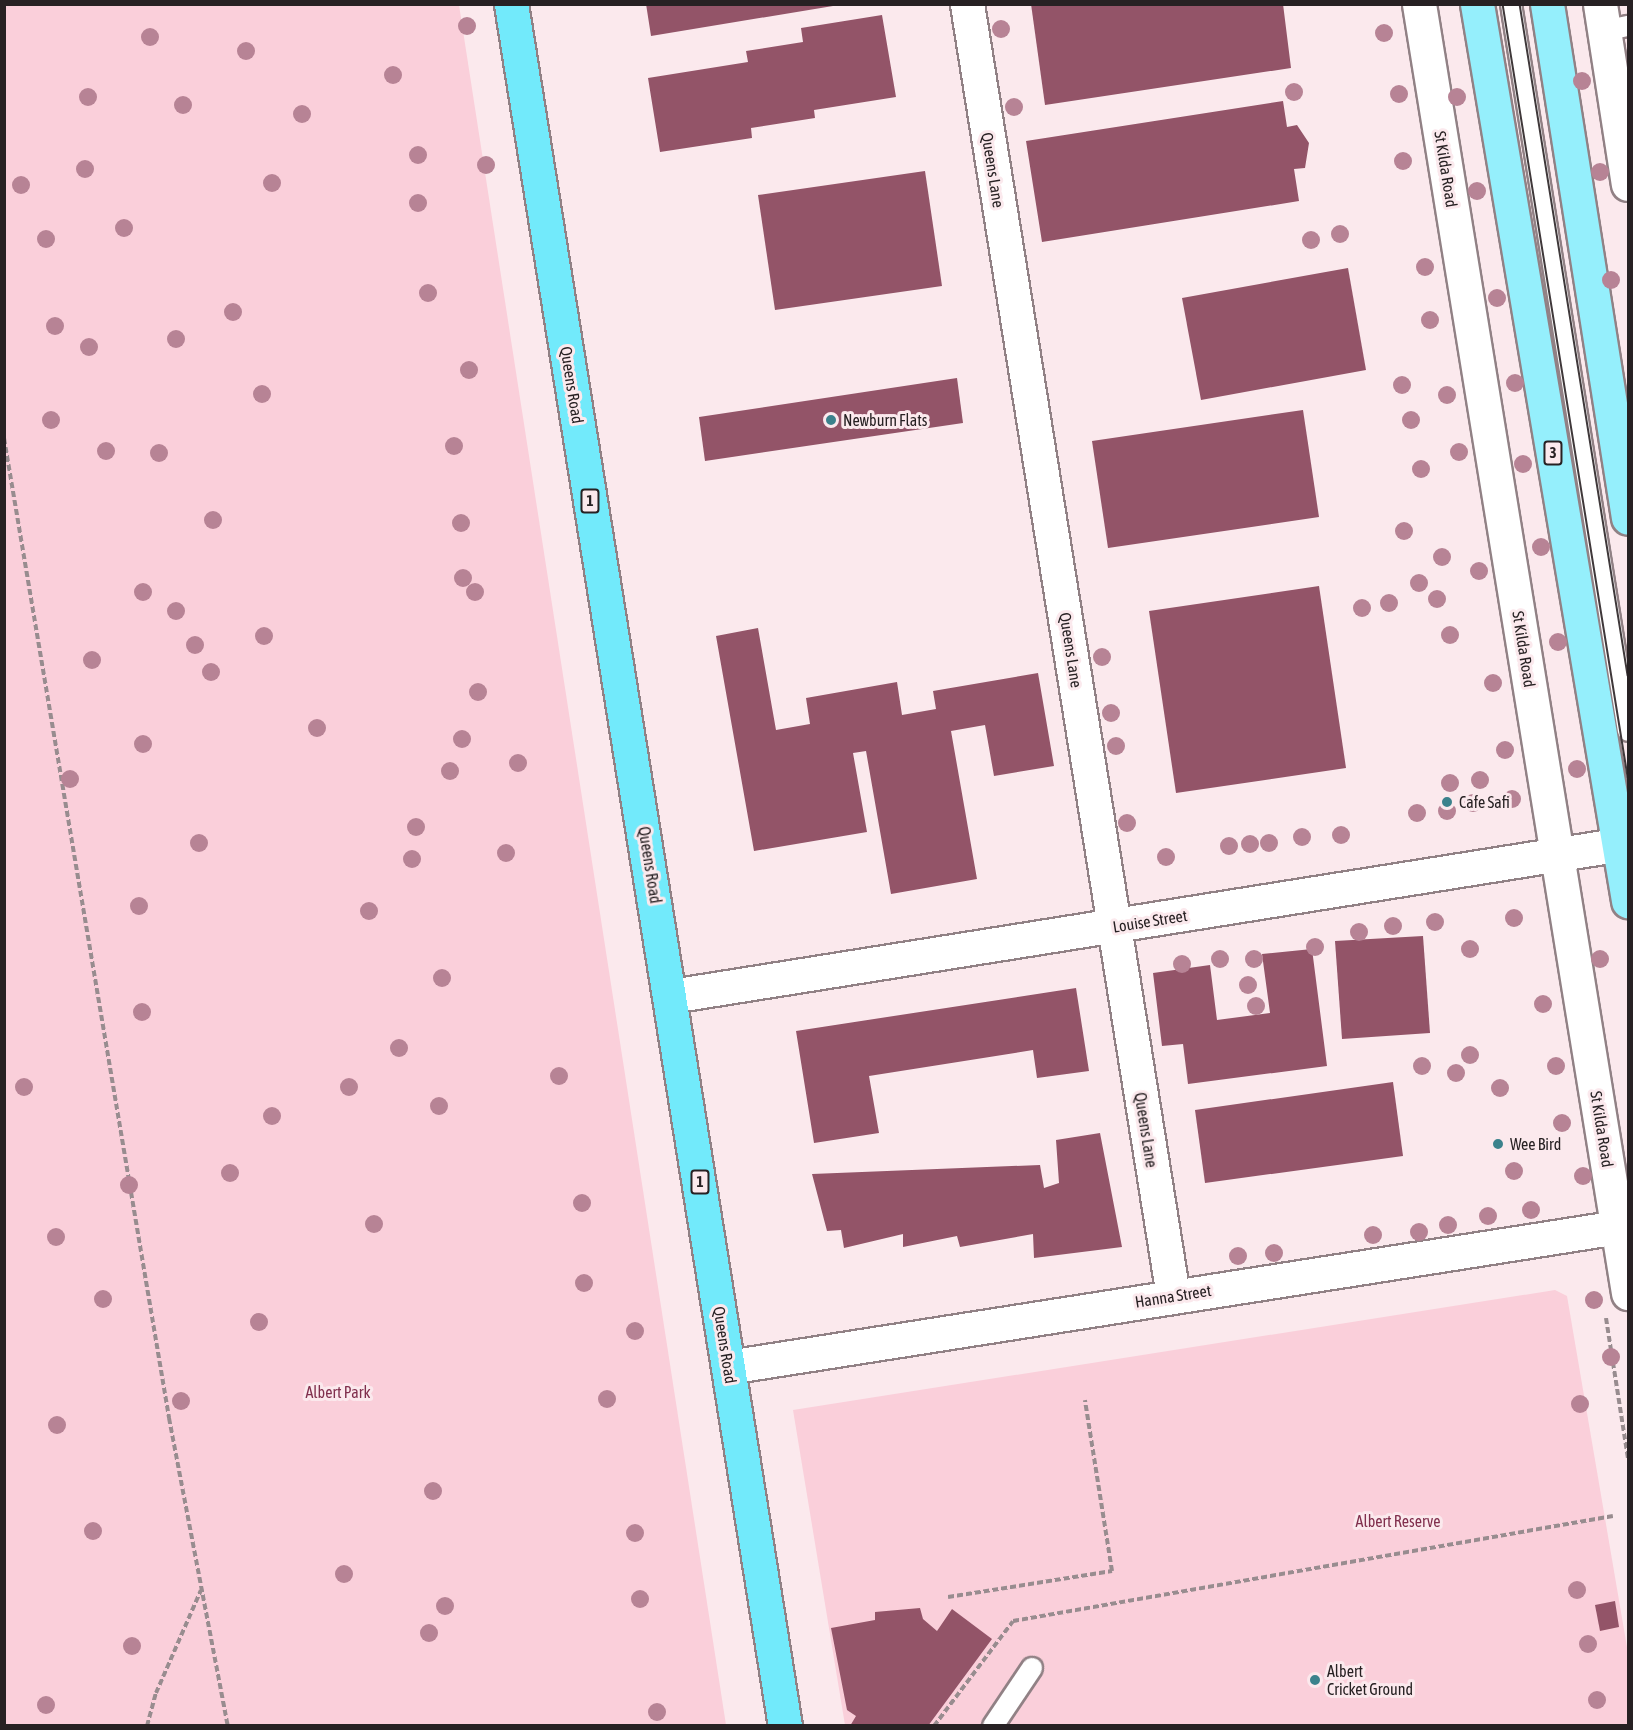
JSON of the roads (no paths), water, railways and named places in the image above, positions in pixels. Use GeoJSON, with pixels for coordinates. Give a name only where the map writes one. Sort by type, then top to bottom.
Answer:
{"type":"FeatureCollection","features":[{"type":"Feature","properties":{"kind":"highway","name":"Queens Road"},"geometry":{"type":"LineString","coordinates":[[511,4],[671,996],[785,1725]]}},
{"type":"Feature","properties":{"kind":"main road","name":"3"},"geometry":{"type":"LineString","coordinates":[[1477,4],[1624,844],[1629,901]]}},
{"type":"Feature","properties":{"kind":"main road"},"geometry":{"type":"LineString","coordinates":[[1547,4],[1629,518]]}},
{"type":"Feature","properties":{"kind":"street","name":"Queens Lane"},"geometry":{"type":"LineString","coordinates":[[967,4],[1173,1296]]}},
{"type":"Feature","properties":{"kind":"street","name":"St Kilda Road"},"geometry":{"type":"LineString","coordinates":[[1419,4],[1629,1293]]}},
{"type":"Feature","properties":{"kind":"street"},"geometry":{"type":"LineString","coordinates":[[1611,20],[1629,184]]}},
{"type":"Feature","properties":{"kind":"street","name":"Louise Street"},"geometry":{"type":"LineString","coordinates":[[671,996],[1624,844]]}},
{"type":"Feature","properties":{"kind":"street","name":"Hanna Street"},"geometry":{"type":"LineString","coordinates":[[728,1367],[1618,1227]]}},
{"type":"Feature","properties":{"kind":"lane"},"geometry":{"type":"LineString","coordinates":[[1511,4],[1629,731]]}},
{"type":"Feature","properties":{"kind":"lane"},"geometry":{"type":"LineString","coordinates":[[993,1725],[1032,1668]]}},
{"type":"Feature","properties":{"kind":"tram line"},"geometry":{"type":"LineString","coordinates":[[1503,4],[1628,777]]}},
{"type":"Feature","properties":{"kind":"tram line"},"geometry":{"type":"LineString","coordinates":[[1520,4],[1628,675]]}},
{"type":"Feature","properties":{"kind":"place","name":"Newburn Flats"},"geometry":{"type":"Point","coordinates":[831,420]}},
{"type":"Feature","properties":{"kind":"place","name":"Cafe Safi"},"geometry":{"type":"Point","coordinates":[1447,802]}},
{"type":"Feature","properties":{"kind":"place","name":"Wee Bird"},"geometry":{"type":"Point","coordinates":[1498,1144]}},
{"type":"Feature","properties":{"kind":"place","name":"Albert Cricket Ground"},"geometry":{"type":"Point","coordinates":[1315,1680]}},
{"type":"Feature","properties":{"kind":"park label","name":"Albert Park"},"geometry":{"type":"Point","coordinates":[338,1392]}},
{"type":"Feature","properties":{"kind":"park label","name":"Albert Reserve"},"geometry":{"type":"Point","coordinates":[1398,1521]}}]}
